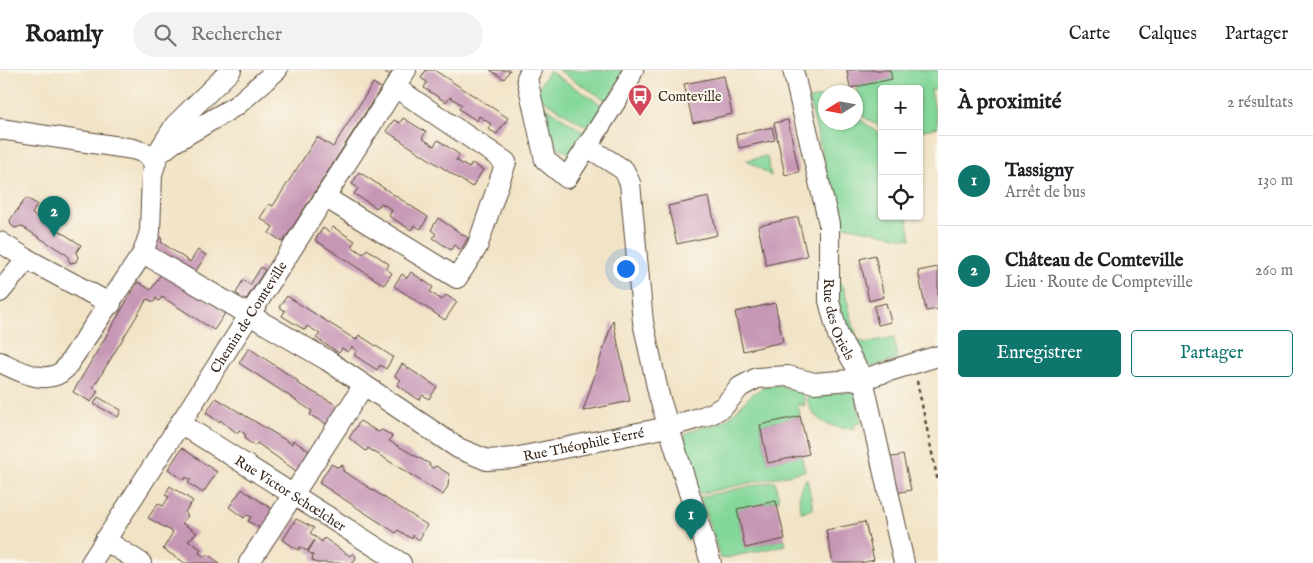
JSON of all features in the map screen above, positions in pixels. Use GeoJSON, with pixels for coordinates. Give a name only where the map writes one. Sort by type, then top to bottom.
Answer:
{"type":"FeatureCollection","features":[{"type":"Feature","properties":{"kind":"street"},"geometry":{"type":"LineString","coordinates":[[0,362],[37,377],[50,378],[60,374],[111,304],[143,253],[151,225],[154,164],[160,149],[175,125],[231,70]]}},
{"type":"Feature","properties":{"kind":"street"},"geometry":{"type":"LineString","coordinates":[[154,164],[159,155],[172,143],[237,105],[277,70]]}},
{"type":"Feature","properties":{"kind":"street","name":"Chemin de Comteville"},"geometry":{"type":"LineString","coordinates":[[91,563],[406,70]]}},
{"type":"Feature","properties":{"kind":"street"},"geometry":{"type":"LineString","coordinates":[[531,70],[527,78],[545,160],[567,178],[628,82],[633,70]]}},
{"type":"Feature","properties":{"kind":"street","name":"Rue des Oriels"},"geometry":{"type":"LineString","coordinates":[[793,70],[829,224],[830,248],[827,284],[831,310],[838,335],[863,378],[904,563]]}},
{"type":"Feature","properties":{"kind":"street"},"geometry":{"type":"LineString","coordinates":[[325,197],[458,278],[477,247],[506,162],[395,87]]}},
{"type":"Feature","properties":{"kind":"street"},"geometry":{"type":"LineString","coordinates":[[0,129],[133,149],[151,157],[154,164]]}},
{"type":"Feature","properties":{"kind":"street"},"geometry":{"type":"LineString","coordinates":[[586,146],[624,170],[630,183],[643,322],[668,427],[711,563]]}},
{"type":"Feature","properties":{"kind":"street"},"geometry":{"type":"LineString","coordinates":[[0,242],[27,259],[111,304]]}},
{"type":"Feature","properties":{"kind":"street","name":"Rue Théophile Ferré"},"geometry":{"type":"LineString","coordinates":[[143,253],[327,360],[458,448],[487,460],[514,458],[668,427],[713,413],[724,406],[740,387],[758,378],[788,376],[814,383],[863,378],[938,356]]}},
{"type":"Feature","properties":{"kind":"street"},"geometry":{"type":"LineString","coordinates":[[0,292],[27,259]]}},
{"type":"Feature","properties":{"kind":"street"},"geometry":{"type":"LineString","coordinates":[[249,563],[364,385]]}},
{"type":"Feature","properties":{"kind":"street","name":"Rue Victor Schœlcher"},"geometry":{"type":"LineString","coordinates":[[180,422],[401,563]]}},
{"type":"Feature","properties":{"kind":"street"},"geometry":{"type":"LineString","coordinates":[[105,540],[141,563]]}},
{"type":"Feature","properties":{"kind":"path"},"geometry":{"type":"LineString","coordinates":[[913,362],[938,482]]}},
{"type":"Feature","properties":{"kind":"green space"},"geometry":{"type":"Polygon","coordinates":[[[558,70],[627,70],[607,101],[558,70]]]}},
{"type":"Feature","properties":{"kind":"green space"},"geometry":{"type":"Polygon","coordinates":[[[890,70],[938,70],[938,88],[931,90],[938,127],[923,130],[923,85],[878,85],[878,126],[863,117],[863,85],[860,85],[890,70]]]}},
{"type":"Feature","properties":{"kind":"green space"},"geometry":{"type":"Polygon","coordinates":[[[549,71],[604,106],[590,129],[534,94],[549,71]]]}},
{"type":"Feature","properties":{"kind":"green space"},"geometry":{"type":"Polygon","coordinates":[[[818,97],[818,130],[863,130],[863,122],[878,132],[878,220],[908,220],[911,239],[839,225],[809,99],[818,97]]]}},
{"type":"Feature","properties":{"kind":"green space"},"geometry":{"type":"Polygon","coordinates":[[[539,102],[586,134],[573,156],[548,141],[539,102]]]}},
{"type":"Feature","properties":{"kind":"green space"},"geometry":{"type":"Polygon","coordinates":[[[767,156],[771,176],[747,160],[767,156]]]}},
{"type":"Feature","properties":{"kind":"green space"},"geometry":{"type":"Polygon","coordinates":[[[838,280],[843,285],[857,339],[865,343],[894,337],[897,359],[874,366],[866,364],[843,333],[836,281],[838,280]]]}},
{"type":"Feature","properties":{"kind":"green space"},"geometry":{"type":"Polygon","coordinates":[[[768,386],[780,386],[803,393],[805,406],[798,404],[800,416],[760,425],[768,462],[801,455],[805,471],[699,494],[684,444],[685,435],[693,430],[722,422],[734,413],[753,393],[768,386]]]}},
{"type":"Feature","properties":{"kind":"green space"},"geometry":{"type":"Polygon","coordinates":[[[855,392],[862,423],[854,424],[855,428],[839,427],[823,422],[811,411],[808,403],[808,395],[855,392]]]}},
{"type":"Feature","properties":{"kind":"green space"},"geometry":{"type":"Polygon","coordinates":[[[807,478],[813,509],[801,512],[800,494],[807,478]]]}},
{"type":"Feature","properties":{"kind":"green space"},"geometry":{"type":"Polygon","coordinates":[[[775,481],[779,500],[737,510],[745,548],[785,539],[786,545],[721,559],[700,497],[775,481]]]}},
{"type":"Feature","properties":{"kind":"building"},"geometry":{"type":"Polygon","coordinates":[[[382,70],[393,70],[390,75],[382,70]]]}},
{"type":"Feature","properties":{"kind":"building"},"geometry":{"type":"Polygon","coordinates":[[[426,70],[434,70],[508,118],[497,134],[488,129],[491,124],[479,116],[477,121],[459,109],[462,105],[450,97],[446,102],[424,88],[427,82],[421,78],[426,70]]]}},
{"type":"Feature","properties":{"kind":"building"},"geometry":{"type":"Polygon","coordinates":[[[490,70],[510,70],[504,79],[490,70]]]}},
{"type":"Feature","properties":{"kind":"building"},"geometry":{"type":"Polygon","coordinates":[[[847,70],[890,70],[892,79],[863,85],[850,85],[847,70]]]}},
{"type":"Feature","properties":{"kind":"building"},"geometry":{"type":"Polygon","coordinates":[[[724,76],[732,114],[693,123],[684,84],[724,76]]]}},
{"type":"Feature","properties":{"kind":"building"},"geometry":{"type":"Polygon","coordinates":[[[373,83],[381,88],[283,242],[269,233],[273,227],[260,218],[269,204],[273,206],[317,137],[333,147],[373,83]]]}},
{"type":"Feature","properties":{"kind":"building"},"geometry":{"type":"Polygon","coordinates":[[[403,118],[426,132],[422,138],[434,146],[438,140],[460,155],[456,160],[469,168],[472,163],[483,170],[472,187],[386,131],[394,120],[400,123],[403,118]]]}},
{"type":"Feature","properties":{"kind":"building"},"geometry":{"type":"Polygon","coordinates":[[[788,120],[799,172],[785,175],[774,123],[788,120]]]}},
{"type":"Feature","properties":{"kind":"building"},"geometry":{"type":"Polygon","coordinates":[[[772,127],[775,140],[739,148],[736,135],[772,127]]]}},
{"type":"Feature","properties":{"kind":"building"},"geometry":{"type":"Polygon","coordinates":[[[359,172],[428,217],[421,229],[414,225],[411,230],[389,216],[392,210],[386,206],[380,203],[377,208],[354,194],[358,188],[352,184],[359,172]]]}},
{"type":"Feature","properties":{"kind":"building"},"geometry":{"type":"Polygon","coordinates":[[[709,197],[717,235],[677,244],[668,206],[709,197]]]}},
{"type":"Feature","properties":{"kind":"building"},"geometry":{"type":"Polygon","coordinates":[[[26,198],[37,204],[32,214],[44,222],[46,219],[53,220],[59,227],[58,230],[81,245],[76,253],[78,257],[76,262],[70,263],[67,255],[21,226],[15,228],[11,225],[10,220],[26,198]]]}},
{"type":"Feature","properties":{"kind":"building"},"geometry":{"type":"Polygon","coordinates":[[[798,217],[807,256],[766,265],[758,226],[798,217]]]}},
{"type":"Feature","properties":{"kind":"building"},"geometry":{"type":"Polygon","coordinates":[[[438,218],[468,238],[461,250],[454,245],[451,250],[433,238],[436,234],[431,230],[438,218]]]}},
{"type":"Feature","properties":{"kind":"building"},"geometry":{"type":"Polygon","coordinates":[[[333,227],[355,241],[351,246],[363,254],[367,249],[389,264],[386,269],[392,273],[384,285],[315,240],[323,228],[329,232],[333,227]]]}},
{"type":"Feature","properties":{"kind":"building"},"geometry":{"type":"Polygon","coordinates":[[[158,236],[162,239],[161,242],[190,262],[198,250],[206,255],[194,274],[152,247],[158,236]]]}},
{"type":"Feature","properties":{"kind":"building"},"geometry":{"type":"Polygon","coordinates":[[[875,255],[884,297],[869,301],[860,259],[875,255]]]}},
{"type":"Feature","properties":{"kind":"building"},"geometry":{"type":"Polygon","coordinates":[[[261,267],[265,270],[243,304],[237,300],[240,296],[236,293],[243,280],[250,285],[261,267]]]}},
{"type":"Feature","properties":{"kind":"building"},"geometry":{"type":"Polygon","coordinates":[[[938,267],[938,309],[926,311],[918,271],[938,267]]]}},
{"type":"Feature","properties":{"kind":"building"},"geometry":{"type":"Polygon","coordinates":[[[162,272],[226,312],[214,330],[162,297],[159,301],[156,298],[154,302],[147,299],[93,388],[98,391],[91,402],[73,392],[138,282],[151,290],[162,272]]]}},
{"type":"Feature","properties":{"kind":"building"},"geometry":{"type":"Polygon","coordinates":[[[411,272],[433,287],[430,292],[442,300],[446,295],[457,302],[445,320],[394,286],[402,274],[407,278],[411,272]]]}},
{"type":"Feature","properties":{"kind":"building"},"geometry":{"type":"Polygon","coordinates":[[[287,296],[356,340],[359,335],[393,357],[386,369],[380,365],[377,370],[354,355],[357,351],[352,347],[348,352],[342,348],[339,353],[316,338],[320,334],[314,330],[307,326],[305,330],[282,316],[285,311],[279,307],[287,296]]]}},
{"type":"Feature","properties":{"kind":"building"},"geometry":{"type":"Polygon","coordinates":[[[775,303],[783,342],[743,351],[735,312],[775,303]]]}},
{"type":"Feature","properties":{"kind":"building"},"geometry":{"type":"Polygon","coordinates":[[[886,303],[891,322],[878,325],[874,306],[886,303]]]}},
{"type":"Feature","properties":{"kind":"building"},"geometry":{"type":"Polygon","coordinates":[[[613,320],[630,401],[583,411],[613,320]]]}},
{"type":"Feature","properties":{"kind":"building"},"geometry":{"type":"Polygon","coordinates":[[[249,348],[298,381],[297,383],[342,408],[332,427],[310,415],[312,411],[239,363],[249,348]]]}},
{"type":"Feature","properties":{"kind":"building"},"geometry":{"type":"Polygon","coordinates":[[[402,364],[437,387],[429,399],[423,395],[419,400],[397,385],[401,380],[395,376],[402,364]]]}},
{"type":"Feature","properties":{"kind":"building"},"geometry":{"type":"Polygon","coordinates":[[[98,397],[121,410],[118,417],[94,404],[98,397]]]}},
{"type":"Feature","properties":{"kind":"building"},"geometry":{"type":"Polygon","coordinates":[[[216,398],[292,444],[293,440],[312,453],[299,473],[257,443],[255,446],[246,440],[245,434],[239,430],[237,433],[220,420],[219,422],[206,413],[216,398]]]}},
{"type":"Feature","properties":{"kind":"building"},"geometry":{"type":"Polygon","coordinates":[[[800,416],[809,454],[768,463],[760,425],[800,416]]]}},
{"type":"Feature","properties":{"kind":"building"},"geometry":{"type":"Polygon","coordinates":[[[360,421],[378,432],[382,430],[392,436],[389,441],[430,464],[429,466],[433,468],[436,466],[449,474],[448,486],[443,495],[368,448],[366,451],[349,438],[360,421]]]}},
{"type":"Feature","properties":{"kind":"building"},"geometry":{"type":"Polygon","coordinates":[[[182,448],[217,472],[203,493],[188,483],[191,480],[186,477],[184,480],[168,469],[182,448]]]}},
{"type":"Feature","properties":{"kind":"building"},"geometry":{"type":"Polygon","coordinates":[[[903,455],[911,490],[896,493],[888,458],[903,455]]]}},
{"type":"Feature","properties":{"kind":"building"},"geometry":{"type":"Polygon","coordinates":[[[331,464],[337,467],[343,465],[343,471],[427,525],[419,540],[413,535],[412,539],[398,530],[396,533],[319,483],[331,464]]]}},
{"type":"Feature","properties":{"kind":"building"},"geometry":{"type":"Polygon","coordinates":[[[170,486],[193,501],[185,512],[188,516],[182,523],[197,533],[188,541],[201,549],[199,553],[205,557],[207,554],[220,563],[185,563],[163,549],[173,532],[148,518],[158,503],[163,506],[169,497],[165,495],[170,486]]]}},
{"type":"Feature","properties":{"kind":"building"},"geometry":{"type":"Polygon","coordinates":[[[242,489],[275,511],[263,530],[248,521],[251,517],[247,515],[244,518],[229,507],[242,489]]]}},
{"type":"Feature","properties":{"kind":"building"},"geometry":{"type":"Polygon","coordinates":[[[776,501],[785,539],[745,548],[737,509],[776,501]]]}},
{"type":"Feature","properties":{"kind":"building"},"geometry":{"type":"Polygon","coordinates":[[[296,519],[314,528],[310,533],[322,542],[324,538],[350,556],[353,553],[356,557],[353,563],[317,563],[312,560],[313,555],[308,552],[315,540],[307,551],[300,547],[298,550],[283,540],[296,519]]]}},
{"type":"Feature","properties":{"kind":"building"},"geometry":{"type":"Polygon","coordinates":[[[865,522],[874,560],[861,563],[833,563],[826,530],[865,522]]]}},
{"type":"Feature","properties":{"kind":"place","name":"Comteville"},"geometry":{"type":"Point","coordinates":[640,117]}},
{"type":"Feature","properties":{"kind":"place","name":"Château de Comteville"},"geometry":{"type":"Point","coordinates":[54,237]}},
{"type":"Feature","properties":{"kind":"place","name":"Tassigny"},"geometry":{"type":"Point","coordinates":[691,540]}}]}
